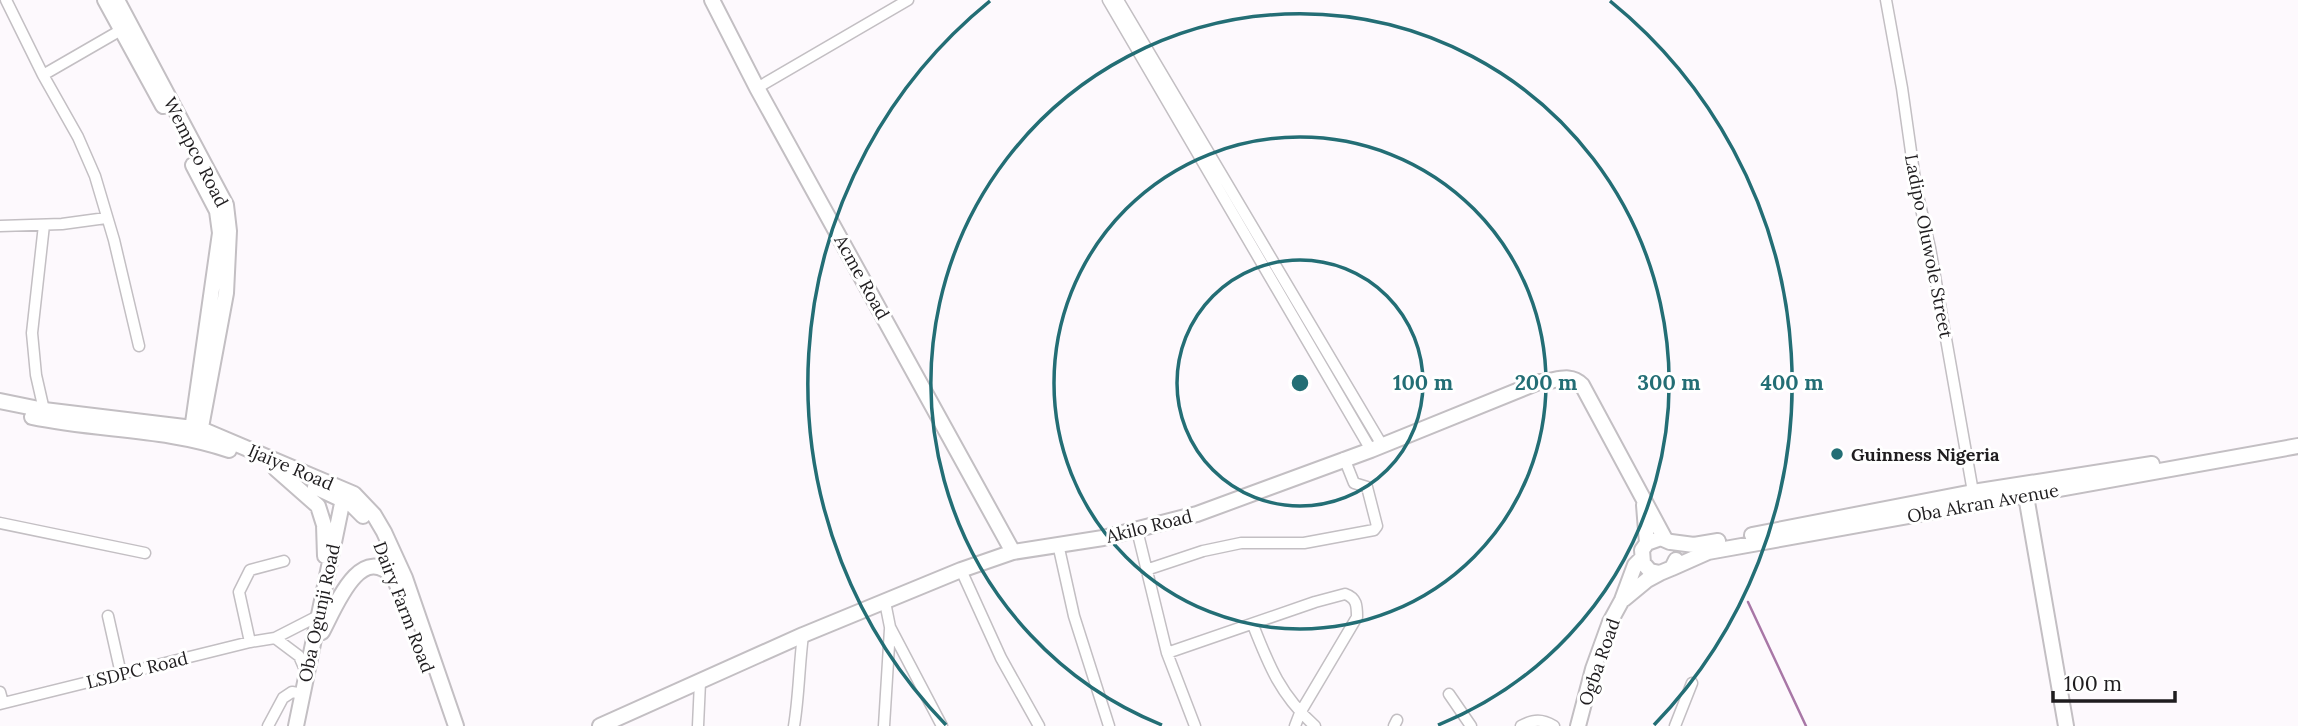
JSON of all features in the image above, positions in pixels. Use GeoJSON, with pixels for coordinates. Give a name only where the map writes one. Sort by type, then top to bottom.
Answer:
{"type":"FeatureCollection","features":[{"type":"Feature","properties":{"kind":"main road","name":"Wempco Road"},"geometry":{"type":"LineString","coordinates":[[105,0],[217,211],[219,258],[196,433]]}},
{"type":"Feature","properties":{"kind":"main road","name":"Wempco Road"},"geometry":{"type":"LineString","coordinates":[[117,0],[226,205],[229,231],[226,293],[196,433]]}},
{"type":"Feature","properties":{"kind":"main road","name":"Acme Road"},"geometry":{"type":"LineString","coordinates":[[712,0],[757,88],[1013,552]]}},
{"type":"Feature","properties":{"kind":"main road","name":"Akilo Road"},"geometry":{"type":"LineString","coordinates":[[600,726],[803,635],[961,570],[1013,552],[1136,530],[1196,514],[1377,447],[1539,382],[1572,377],[1582,385],[1668,541]]}},
{"type":"Feature","properties":{"kind":"main road","name":"Ijaiye Road"},"geometry":{"type":"LineString","coordinates":[[0,401],[196,433],[348,497]]}},
{"type":"Feature","properties":{"kind":"main road","name":"Ijaiye Road"},"geometry":{"type":"LineString","coordinates":[[0,411],[64,423],[196,433],[276,469],[348,497]]}},
{"type":"Feature","properties":{"kind":"main road","name":"Oba Akran Avenue"},"geometry":{"type":"LineString","coordinates":[[1668,541],[1694,545],[1973,492],[2298,437]]}},
{"type":"Feature","properties":{"kind":"main road","name":"Oba Akran Avenue"},"geometry":{"type":"LineString","coordinates":[[1666,571],[1708,552],[2298,446]]}},
{"type":"Feature","properties":{"kind":"main road"},"geometry":{"type":"LineString","coordinates":[[276,469],[318,506],[324,525],[326,575]]}},
{"type":"Feature","properties":{"kind":"main road","name":"Akilo Road"},"geometry":{"type":"LineString","coordinates":[[1642,494],[1647,521],[1647,543]]}},
{"type":"Feature","properties":{"kind":"main road"},"geometry":{"type":"LineString","coordinates":[[2026,495],[2066,726]]}},
{"type":"Feature","properties":{"kind":"main road","name":"Dairy Farm Road"},"geometry":{"type":"LineString","coordinates":[[348,497],[374,515],[384,532],[405,578],[456,726]]}},
{"type":"Feature","properties":{"kind":"main road","name":"Dairy Farm Road"},"geometry":{"type":"LineString","coordinates":[[348,497],[383,547],[449,726]]}},
{"type":"Feature","properties":{"kind":"main road","name":"Oba Ogunji Road"},"geometry":{"type":"LineString","coordinates":[[306,726],[306,675],[326,575],[348,497]]}},
{"type":"Feature","properties":{"kind":"main road","name":"Oba Ogunji Road"},"geometry":{"type":"LineString","coordinates":[[296,726],[307,695],[322,632],[348,497]]}},
{"type":"Feature","properties":{"kind":"main road"},"geometry":{"type":"LineString","coordinates":[[1656,538],[1668,541],[1677,555],[1666,571],[1646,568],[1642,550],[1647,543],[1656,538]]}},
{"type":"Feature","properties":{"kind":"main road","name":"Ogba Road"},"geometry":{"type":"LineString","coordinates":[[1578,726],[1593,669],[1610,622],[1622,600],[1635,565],[1642,558]]}},
{"type":"Feature","properties":{"kind":"main road"},"geometry":{"type":"LineString","coordinates":[[322,632],[353,578],[365,568],[376,565],[386,569],[394,578]]}},
{"type":"Feature","properties":{"kind":"main road","name":"Ogba Road"},"geometry":{"type":"LineString","coordinates":[[1622,600],[1647,580],[1666,571]]}},
{"type":"Feature","properties":{"kind":"street"},"geometry":{"type":"LineString","coordinates":[[6,0],[43,75],[78,137],[95,176],[114,240],[139,345]]}},
{"type":"Feature","properties":{"kind":"street"},"geometry":{"type":"LineString","coordinates":[[757,88],[908,0]]}},
{"type":"Feature","properties":{"kind":"street"},"geometry":{"type":"LineString","coordinates":[[1108,0],[1126,23],[1377,447]]}},
{"type":"Feature","properties":{"kind":"street"},"geometry":{"type":"LineString","coordinates":[[1118,0],[1126,23]]}},
{"type":"Feature","properties":{"kind":"street","name":"Ladipo Oluwole Street"},"geometry":{"type":"LineString","coordinates":[[1886,0],[1916,187],[1930,248],[1973,492]]}},
{"type":"Feature","properties":{"kind":"street"},"geometry":{"type":"LineString","coordinates":[[43,75],[121,30]]}},
{"type":"Feature","properties":{"kind":"street"},"geometry":{"type":"LineString","coordinates":[[0,226],[44,225],[106,218]]}},
{"type":"Feature","properties":{"kind":"street"},"geometry":{"type":"LineString","coordinates":[[44,225],[32,333],[36,374],[44,410]]}},
{"type":"Feature","properties":{"kind":"street"},"geometry":{"type":"LineString","coordinates":[[1146,570],[1193,554],[1241,543],[1304,543],[1374,530],[1377,527],[1369,491],[1365,485],[1353,483],[1344,458]]}},
{"type":"Feature","properties":{"kind":"street"},"geometry":{"type":"LineString","coordinates":[[0,523],[145,553]]}},
{"type":"Feature","properties":{"kind":"street"},"geometry":{"type":"LineString","coordinates":[[1136,530],[1167,653],[1195,726]]}},
{"type":"Feature","properties":{"kind":"street"},"geometry":{"type":"LineString","coordinates":[[1058,544],[1074,616],[1109,726]]}},
{"type":"Feature","properties":{"kind":"street"},"geometry":{"type":"LineString","coordinates":[[250,642],[239,592],[250,570],[284,561]]}},
{"type":"Feature","properties":{"kind":"street"},"geometry":{"type":"LineString","coordinates":[[961,570],[1002,658],[1039,726]]}},
{"type":"Feature","properties":{"kind":"street"},"geometry":{"type":"LineString","coordinates":[[1167,653],[1345,594],[1355,600],[1357,617],[1300,713],[1296,726]]}},
{"type":"Feature","properties":{"kind":"street"},"geometry":{"type":"LineString","coordinates":[[884,726],[890,627],[885,602]]}},
{"type":"Feature","properties":{"kind":"street"},"geometry":{"type":"LineString","coordinates":[[108,616],[121,674]]}},
{"type":"Feature","properties":{"kind":"street","name":"LSDPC Road"},"geometry":{"type":"LineString","coordinates":[[1,700],[275,638],[318,616]]}},
{"type":"Feature","properties":{"kind":"street"},"geometry":{"type":"LineString","coordinates":[[1253,625],[1285,695],[1315,726]]}},
{"type":"Feature","properties":{"kind":"street"},"geometry":{"type":"LineString","coordinates":[[890,627],[942,726]]}},
{"type":"Feature","properties":{"kind":"street"},"geometry":{"type":"LineString","coordinates":[[794,726],[803,635]]}},
{"type":"Feature","properties":{"kind":"street"},"geometry":{"type":"LineString","coordinates":[[275,638],[299,656],[306,675]]}},
{"type":"Feature","properties":{"kind":"street"},"geometry":{"type":"LineString","coordinates":[[698,726],[700,682]]}},
{"type":"Feature","properties":{"kind":"street"},"geometry":{"type":"LineString","coordinates":[[1675,726],[1692,683]]}},
{"type":"Feature","properties":{"kind":"street"},"geometry":{"type":"LineString","coordinates":[[268,726],[283,698],[292,692],[307,695]]}},
{"type":"Feature","properties":{"kind":"street"},"geometry":{"type":"LineString","coordinates":[[1449,694],[1471,726]]}},
{"type":"Feature","properties":{"kind":"street"},"geometry":{"type":"LineString","coordinates":[[1521,726],[1544,720],[1554,726]]}},
{"type":"Feature","properties":{"kind":"waterway"},"geometry":{"type":"LineString","coordinates":[[1748,602],[1806,726]]}},
{"type":"Feature","properties":{"kind":"place","name":"Guinness Nigeria"},"geometry":{"type":"Point","coordinates":[1837,454]}}]}
